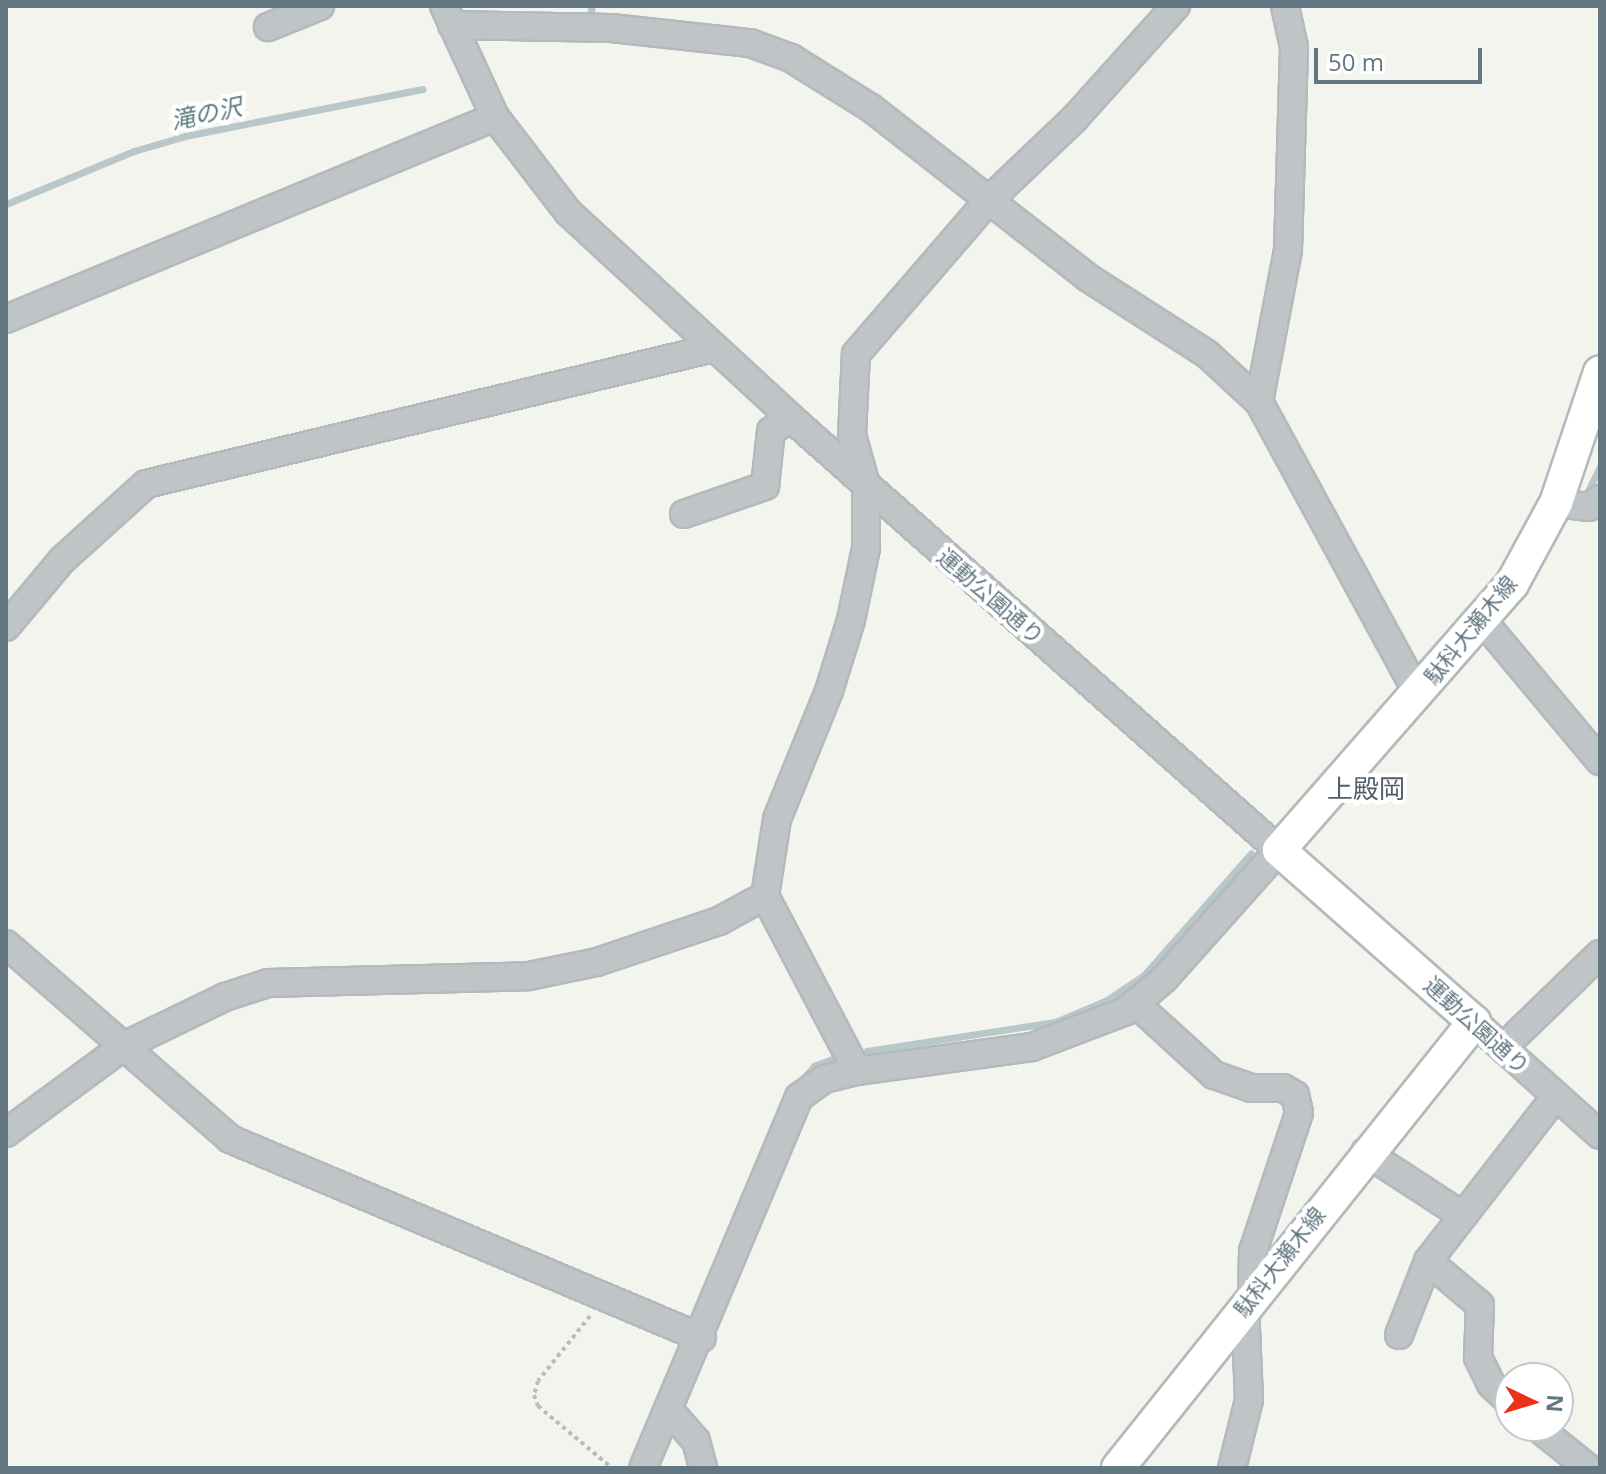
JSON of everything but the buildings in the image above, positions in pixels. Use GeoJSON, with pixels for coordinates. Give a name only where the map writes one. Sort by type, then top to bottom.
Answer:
{"type":"FeatureCollection","features":[{"type":"Feature","properties":{"kind":"main road","name":"駄科大瀬木線"},"geometry":{"type":"LineString","coordinates":[[1279,850],[1512,584],[1556,503],[1600,372]]}},
{"type":"Feature","properties":{"kind":"main road","name":"運動公園通り"},"geometry":{"type":"LineString","coordinates":[[1279,850],[1474,1022]]}},
{"type":"Feature","properties":{"kind":"main road","name":"駄科大瀬木線"},"geometry":{"type":"LineString","coordinates":[[1118,1468],[1365,1152],[1474,1022]]}},
{"type":"Feature","properties":{"kind":"street"},"geometry":{"type":"LineString","coordinates":[[268,27],[320,6]]}},
{"type":"Feature","properties":{"kind":"street"},"geometry":{"type":"LineString","coordinates":[[857,1071],[765,896],[789,781],[829,691],[851,620],[866,548],[866,485],[852,435],[856,354],[989,200],[1075,118],[1176,6]]}},
{"type":"Feature","properties":{"kind":"street"},"geometry":{"type":"LineString","coordinates":[[1259,402],[1288,250],[1294,47],[1285,6]]}},
{"type":"Feature","properties":{"kind":"street"},"geometry":{"type":"LineString","coordinates":[[448,16],[616,17],[750,43],[791,58],[871,108],[1087,277],[1207,354],[1259,402],[1418,694]]}},
{"type":"Feature","properties":{"kind":"street","name":"運動公園通り"},"geometry":{"type":"LineString","coordinates":[[448,16],[495,117],[568,212],[791,418],[1279,850]]}},
{"type":"Feature","properties":{"kind":"street"},"geometry":{"type":"LineString","coordinates":[[6,319],[495,117]]}},
{"type":"Feature","properties":{"kind":"street"},"geometry":{"type":"LineString","coordinates":[[6,627],[62,560],[146,484],[714,348]]}},
{"type":"Feature","properties":{"kind":"street"},"geometry":{"type":"LineString","coordinates":[[684,514],[765,486],[771,431],[791,418]]}},
{"type":"Feature","properties":{"kind":"street"},"geometry":{"type":"LineString","coordinates":[[1556,503],[1596,507]]}},
{"type":"Feature","properties":{"kind":"street"},"geometry":{"type":"LineString","coordinates":[[1482,620],[1600,761]]}},
{"type":"Feature","properties":{"kind":"street"},"geometry":{"type":"LineString","coordinates":[[643,1468],[702,1338],[799,1097],[824,1079],[857,1071],[1032,1047],[1135,1003],[1164,979],[1279,850]]}},
{"type":"Feature","properties":{"kind":"street"},"geometry":{"type":"LineString","coordinates":[[6,1133],[124,1046],[225,997],[268,983],[529,976],[597,962],[705,925],[765,896]]}},
{"type":"Feature","properties":{"kind":"street"},"geometry":{"type":"LineString","coordinates":[[6,944],[230,1139],[702,1338]]}},
{"type":"Feature","properties":{"kind":"street"},"geometry":{"type":"LineString","coordinates":[[1516,1035],[1600,954]]}},
{"type":"Feature","properties":{"kind":"street"},"geometry":{"type":"LineString","coordinates":[[1135,1003],[1214,1075],[1251,1088],[1283,1088],[1295,1095],[1299,1113],[1253,1251],[1248,1301],[1249,1400],[1232,1468]]}},
{"type":"Feature","properties":{"kind":"street","name":"運動公園通り"},"geometry":{"type":"LineString","coordinates":[[1474,1022],[1600,1135]]}},
{"type":"Feature","properties":{"kind":"street"},"geometry":{"type":"LineString","coordinates":[[1399,1335],[1428,1261],[1556,1096]]}},
{"type":"Feature","properties":{"kind":"street"},"geometry":{"type":"LineString","coordinates":[[1365,1152],[1463,1216]]}},
{"type":"Feature","properties":{"kind":"street"},"geometry":{"type":"LineString","coordinates":[[1428,1261],[1480,1305],[1478,1357],[1494,1387]]}},
{"type":"Feature","properties":{"kind":"street"},"geometry":{"type":"LineString","coordinates":[[669,1410],[696,1441],[703,1468]]}},
{"type":"Feature","properties":{"kind":"street"},"geometry":{"type":"LineString","coordinates":[[1556,1442],[1588,1468]]}},
{"type":"Feature","properties":{"kind":"path"},"geometry":{"type":"LineString","coordinates":[[606,1297],[538,1381],[534,1395],[538,1406],[612,1468]]}},
{"type":"Feature","properties":{"kind":"waterway","name":"滝の沢"},"geometry":{"type":"LineString","coordinates":[[590,14],[592,6]]}},
{"type":"Feature","properties":{"kind":"waterway","name":"滝の沢"},"geometry":{"type":"LineString","coordinates":[[6,204],[134,151],[185,136],[422,89]]}},
{"type":"Feature","properties":{"kind":"waterway"},"geometry":{"type":"LineString","coordinates":[[1587,493],[1600,466]]}},
{"type":"Feature","properties":{"kind":"waterway"},"geometry":{"type":"LineString","coordinates":[[867,1051],[1055,1022],[1107,1000],[1144,975],[1251,853]]}},
{"type":"Feature","properties":{"kind":"waterway"},"geometry":{"type":"LineString","coordinates":[[789,1094],[814,1066],[840,1056]]}},
{"type":"Feature","properties":{"kind":"district","name":"上殿岡"},"geometry":{"type":"Point","coordinates":[1366,789]}}]}
